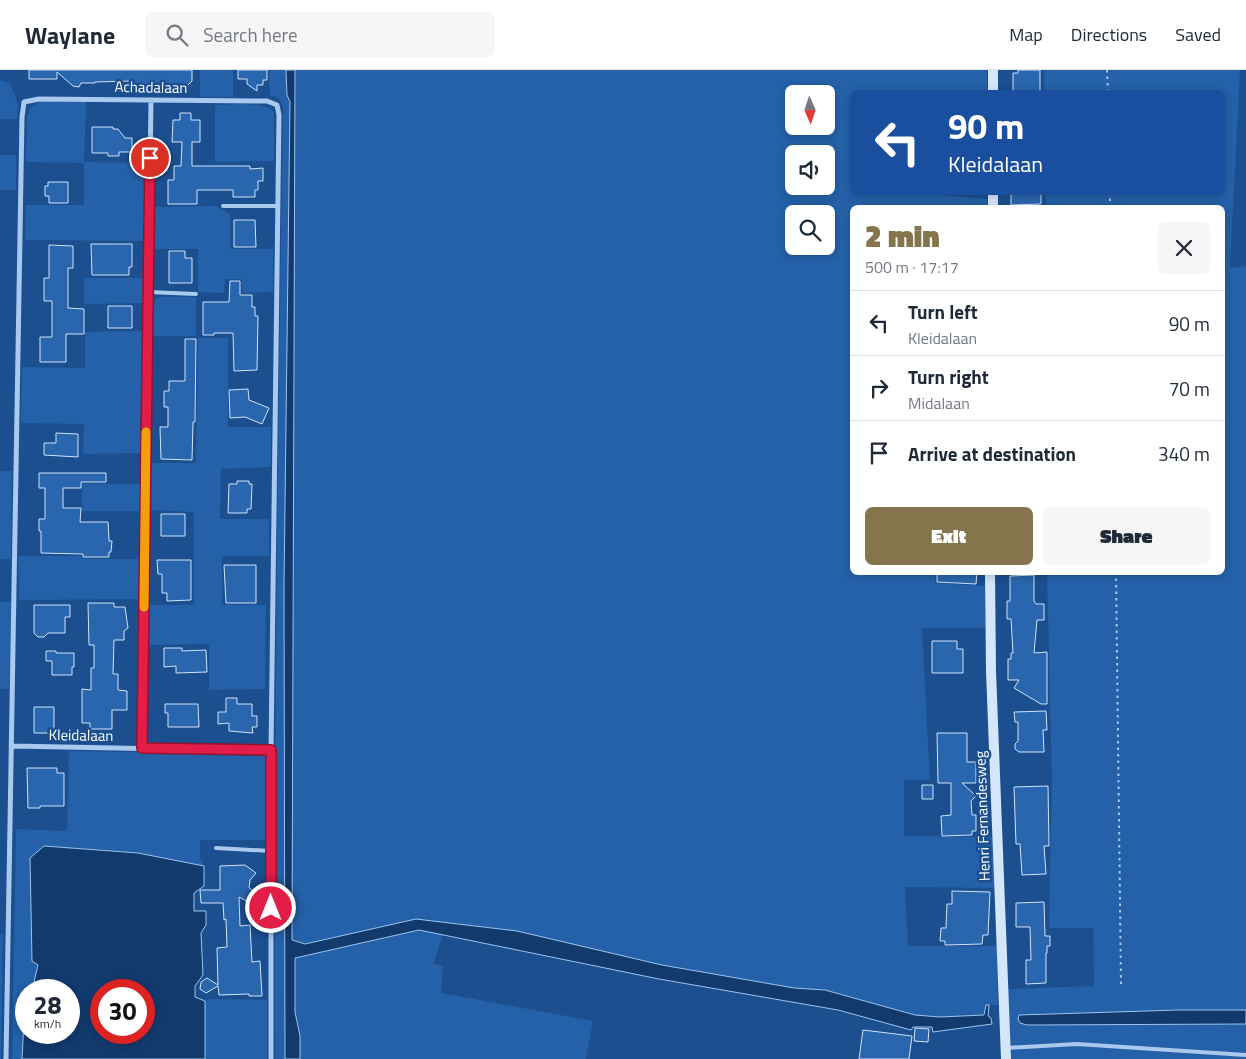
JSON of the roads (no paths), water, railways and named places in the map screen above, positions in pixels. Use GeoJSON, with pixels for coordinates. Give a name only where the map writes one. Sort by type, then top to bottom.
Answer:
{"type":"FeatureCollection","features":[{"type":"Feature","properties":{"kind":"street"},"geometry":{"type":"LineString","coordinates":[[993,70],[993,90]]}},
{"type":"Feature","properties":{"kind":"street","name":"Achadalaan"},"geometry":{"type":"LineString","coordinates":[[12,746],[22,127],[24,102],[40,99],[267,101],[277,105],[279,116],[278,206]]}},
{"type":"Feature","properties":{"kind":"street"},"geometry":{"type":"LineString","coordinates":[[142,748],[151,100]]}},
{"type":"Feature","properties":{"kind":"street"},"geometry":{"type":"LineString","coordinates":[[270,1059],[271,750],[278,206]]}},
{"type":"Feature","properties":{"kind":"street","name":"Henri Fernandesweg"},"geometry":{"type":"LineString","coordinates":[[990,575],[991,671],[1006,1059]]}},
{"type":"Feature","properties":{"kind":"street"},"geometry":{"type":"LineString","coordinates":[[6,1059],[12,746]]}},
{"type":"Feature","properties":{"kind":"street","name":"Kleidalaan"},"geometry":{"type":"LineString","coordinates":[[12,746],[271,750]]}},
{"type":"Feature","properties":{"kind":"lane"},"geometry":{"type":"LineString","coordinates":[[223,206],[278,206]]}},
{"type":"Feature","properties":{"kind":"lane"},"geometry":{"type":"LineString","coordinates":[[148,292],[196,294]]}},
{"type":"Feature","properties":{"kind":"lane"},"geometry":{"type":"LineString","coordinates":[[216,848],[271,851]]}},
{"type":"Feature","properties":{"kind":"lane"},"geometry":{"type":"LineString","coordinates":[[1006,1048],[1077,1044],[1246,1055]]}}]}
